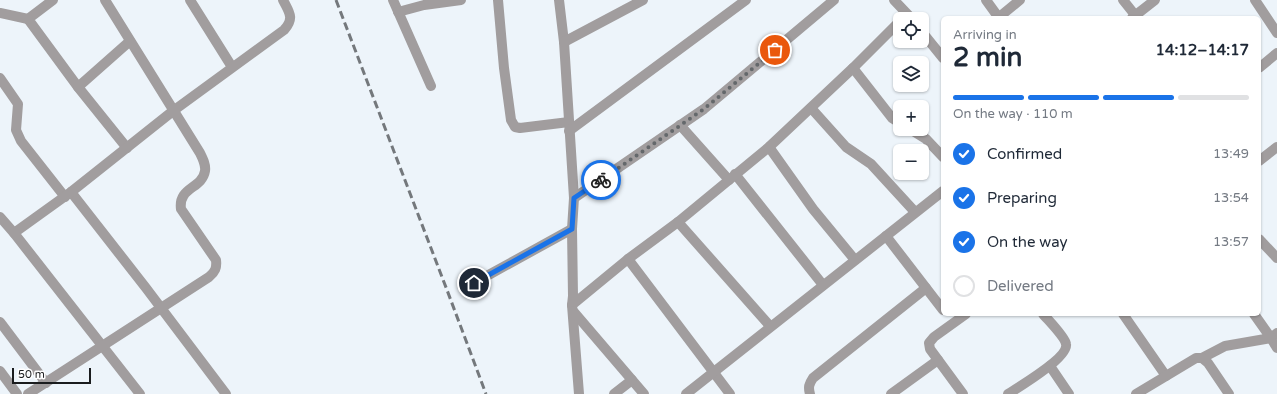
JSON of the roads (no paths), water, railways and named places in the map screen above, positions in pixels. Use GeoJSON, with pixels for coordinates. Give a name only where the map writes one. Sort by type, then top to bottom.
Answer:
{"type":"FeatureCollection","features":[{"type":"Feature","properties":{"kind":"street"},"geometry":{"type":"LineString","coordinates":[[28,19],[53,0]]}},
{"type":"Feature","properties":{"kind":"street"},"geometry":{"type":"LineString","coordinates":[[28,394],[103,347],[209,277],[214,273],[217,267],[216,260],[181,209],[180,202],[182,196],[201,180],[205,172],[205,164],[200,153],[105,0]]}},
{"type":"Feature","properties":{"kind":"street"},"geometry":{"type":"LineString","coordinates":[[190,0],[232,67]]}},
{"type":"Feature","properties":{"kind":"street"},"geometry":{"type":"LineString","coordinates":[[14,234],[68,195],[173,111],[284,30],[289,25],[290,14],[283,0]]}},
{"type":"Feature","properties":{"kind":"street"},"geometry":{"type":"LineString","coordinates":[[393,0],[431,86]]}},
{"type":"Feature","properties":{"kind":"street"},"geometry":{"type":"LineString","coordinates":[[398,12],[424,5],[461,0]]}},
{"type":"Feature","properties":{"kind":"street"},"geometry":{"type":"LineString","coordinates":[[498,0],[504,68],[511,120],[515,127],[520,128],[569,126],[746,0]]}},
{"type":"Feature","properties":{"kind":"street"},"geometry":{"type":"LineString","coordinates":[[559,0],[564,42],[574,198],[572,229],[572,308],[577,394]]}},
{"type":"Feature","properties":{"kind":"street"},"geometry":{"type":"LineString","coordinates":[[564,42],[643,0]]}},
{"type":"Feature","properties":{"kind":"street"},"geometry":{"type":"LineString","coordinates":[[574,198],[704,109],[834,0]]}},
{"type":"Feature","properties":{"kind":"street"},"geometry":{"type":"LineString","coordinates":[[894,0],[901,12]]}},
{"type":"Feature","properties":{"kind":"street"},"geometry":{"type":"LineString","coordinates":[[986,0],[997,16]]}},
{"type":"Feature","properties":{"kind":"street"},"geometry":{"type":"LineString","coordinates":[[1000,16],[1020,0]]}},
{"type":"Feature","properties":{"kind":"street"},"geometry":{"type":"LineString","coordinates":[[1123,0],[1133,16],[1155,0]]}},
{"type":"Feature","properties":{"kind":"street"},"geometry":{"type":"LineString","coordinates":[[1255,0],[1277,33]]}},
{"type":"Feature","properties":{"kind":"street"},"geometry":{"type":"LineString","coordinates":[[0,13],[28,19],[78,87],[127,148]]}},
{"type":"Feature","properties":{"kind":"street"},"geometry":{"type":"LineString","coordinates":[[572,308],[628,259],[678,222],[768,147],[893,30]]}},
{"type":"Feature","properties":{"kind":"street"},"geometry":{"type":"LineString","coordinates":[[78,87],[130,41]]}},
{"type":"Feature","properties":{"kind":"street"},"geometry":{"type":"LineString","coordinates":[[929,41],[941,56]]}},
{"type":"Feature","properties":{"kind":"street"},"geometry":{"type":"LineString","coordinates":[[1261,66],[1277,53]]}},
{"type":"Feature","properties":{"kind":"street"},"geometry":{"type":"LineString","coordinates":[[853,68],[893,119]]}},
{"type":"Feature","properties":{"kind":"street"},"geometry":{"type":"LineString","coordinates":[[0,78],[18,104],[16,130],[21,141],[68,195],[161,308],[226,394]]}},
{"type":"Feature","properties":{"kind":"street"},"geometry":{"type":"LineString","coordinates":[[811,108],[846,147],[870,164],[916,212]]}},
{"type":"Feature","properties":{"kind":"street"},"geometry":{"type":"LineString","coordinates":[[680,125],[732,177],[823,285]]}},
{"type":"Feature","properties":{"kind":"street"},"geometry":{"type":"LineString","coordinates":[[921,136],[941,155]]}},
{"type":"Feature","properties":{"kind":"street"},"geometry":{"type":"LineString","coordinates":[[768,147],[813,209],[855,260]]}},
{"type":"Feature","properties":{"kind":"street"},"geometry":{"type":"LineString","coordinates":[[1261,159],[1277,147]]}},
{"type":"Feature","properties":{"kind":"street"},"geometry":{"type":"LineString","coordinates":[[686,394],[770,326],[941,193]]}},
{"type":"Feature","properties":{"kind":"street"},"geometry":{"type":"LineString","coordinates":[[0,217],[140,394]]}},
{"type":"Feature","properties":{"kind":"street"},"geometry":{"type":"LineString","coordinates":[[678,222],[770,326]]}},
{"type":"Feature","properties":{"kind":"street"},"geometry":{"type":"LineString","coordinates":[[474,283],[572,229]]}},
{"type":"Feature","properties":{"kind":"street"},"geometry":{"type":"LineString","coordinates":[[886,236],[941,307]]}},
{"type":"Feature","properties":{"kind":"street"},"geometry":{"type":"LineString","coordinates":[[1261,241],[1277,258]]}},
{"type":"Feature","properties":{"kind":"street"},"geometry":{"type":"LineString","coordinates":[[628,259],[730,394]]}},
{"type":"Feature","properties":{"kind":"street"},"geometry":{"type":"LineString","coordinates":[[810,394],[808,389],[809,383],[813,378],[926,288]]}},
{"type":"Feature","properties":{"kind":"street"},"geometry":{"type":"LineString","coordinates":[[572,308],[644,394]]}},
{"type":"Feature","properties":{"kind":"street"},"geometry":{"type":"LineString","coordinates":[[948,316],[954,323]]}},
{"type":"Feature","properties":{"kind":"street"},"geometry":{"type":"LineString","coordinates":[[963,316],[934,337],[929,343],[930,349],[963,394]]}},
{"type":"Feature","properties":{"kind":"street"},"geometry":{"type":"LineString","coordinates":[[1008,394],[1050,366],[1066,350],[1066,344],[1045,316]]}},
{"type":"Feature","properties":{"kind":"street"},"geometry":{"type":"LineString","coordinates":[[1124,316],[1166,376]]}},
{"type":"Feature","properties":{"kind":"street"},"geometry":{"type":"LineString","coordinates":[[1256,316],[1274,336],[1277,348]]}},
{"type":"Feature","properties":{"kind":"street"},"geometry":{"type":"LineString","coordinates":[[0,322],[46,383]]}},
{"type":"Feature","properties":{"kind":"street"},"geometry":{"type":"LineString","coordinates":[[1136,394],[1196,358],[1202,358],[1225,346],[1274,336]]}},
{"type":"Feature","properties":{"kind":"street"},"geometry":{"type":"LineString","coordinates":[[1202,358],[1208,362],[1229,394]]}},
{"type":"Feature","properties":{"kind":"street"},"geometry":{"type":"LineString","coordinates":[[891,394],[938,360]]}},
{"type":"Feature","properties":{"kind":"street"},"geometry":{"type":"LineString","coordinates":[[1050,366],[1069,394]]}},
{"type":"Feature","properties":{"kind":"street"},"geometry":{"type":"LineString","coordinates":[[0,371],[17,394]]}},
{"type":"Feature","properties":{"kind":"street"},"geometry":{"type":"LineString","coordinates":[[614,394],[632,380]]}},
{"type":"Feature","properties":{"kind":"railway"},"geometry":{"type":"LineString","coordinates":[[336,0],[486,394]]}}]}
